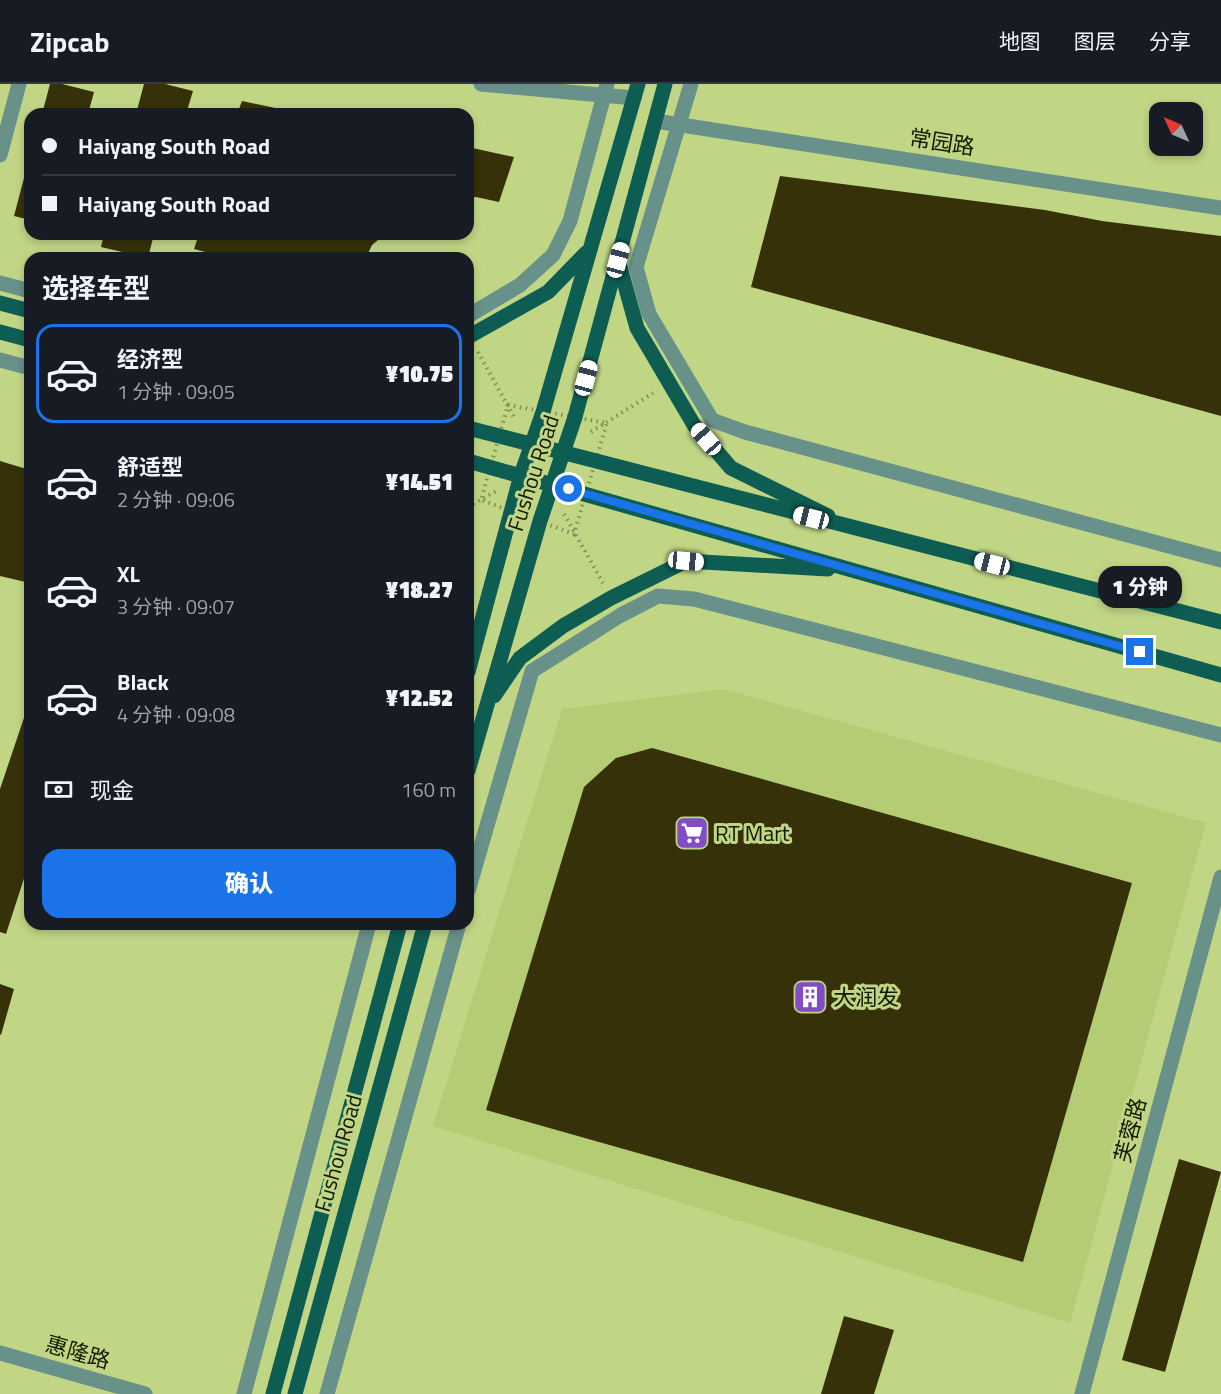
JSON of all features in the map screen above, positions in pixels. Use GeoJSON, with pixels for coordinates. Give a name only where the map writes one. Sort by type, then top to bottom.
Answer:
{"type":"FeatureCollection","features":[{"type":"Feature","properties":{"kind":"main road","name":"Fushou Road"},"geometry":{"type":"LineString","coordinates":[[474,749],[618,260],[665,84]]}},
{"type":"Feature","properties":{"kind":"main road","name":"Fushou Road"},"geometry":{"type":"LineString","coordinates":[[474,650],[521,475],[532,446],[636,91]]}},
{"type":"Feature","properties":{"kind":"main road"},"geometry":{"type":"LineString","coordinates":[[474,334],[548,292],[588,250]]}},
{"type":"Feature","properties":{"kind":"main road"},"geometry":{"type":"LineString","coordinates":[[618,260],[637,328],[694,425],[731,468],[854,529]]}},
{"type":"Feature","properties":{"kind":"main road"},"geometry":{"type":"LineString","coordinates":[[0,303],[24,309]]}},
{"type":"Feature","properties":{"kind":"main road"},"geometry":{"type":"LineString","coordinates":[[0,332],[24,338]]}},
{"type":"Feature","properties":{"kind":"main road"},"geometry":{"type":"LineString","coordinates":[[474,430],[1221,622]]}},
{"type":"Feature","properties":{"kind":"main road"},"geometry":{"type":"LineString","coordinates":[[474,463],[1221,675]]}},
{"type":"Feature","properties":{"kind":"main road"},"geometry":{"type":"LineString","coordinates":[[485,708],[520,658],[563,626],[611,598],[686,561],[853,570]]}},
{"type":"Feature","properties":{"kind":"main road","name":"Fushou Road"},"geometry":{"type":"LineString","coordinates":[[273,1394],[398,930]]}},
{"type":"Feature","properties":{"kind":"main road","name":"Fushou Road"},"geometry":{"type":"LineString","coordinates":[[295,1394],[423,930]]}},
{"type":"Feature","properties":{"kind":"street"},"geometry":{"type":"LineString","coordinates":[[0,155],[19,84]]}},
{"type":"Feature","properties":{"kind":"street"},"geometry":{"type":"LineString","coordinates":[[481,84],[636,91]]}},
{"type":"Feature","properties":{"kind":"street"},"geometry":{"type":"LineString","coordinates":[[690,84],[636,267],[649,314],[712,420],[745,432],[1221,560]]}},
{"type":"Feature","properties":{"kind":"street"},"geometry":{"type":"LineString","coordinates":[[474,312],[520,285],[553,255],[570,221],[606,89]]}},
{"type":"Feature","properties":{"kind":"street","name":"常园路"},"geometry":{"type":"LineString","coordinates":[[655,121],[1221,208]]}},
{"type":"Feature","properties":{"kind":"street"},"geometry":{"type":"LineString","coordinates":[[0,283],[24,289]]}},
{"type":"Feature","properties":{"kind":"street"},"geometry":{"type":"LineString","coordinates":[[0,360],[24,366]]}},
{"type":"Feature","properties":{"kind":"street"},"geometry":{"type":"LineString","coordinates":[[474,870],[532,670],[621,615],[658,596],[694,599],[1221,735]]}},
{"type":"Feature","properties":{"kind":"street","name":"芙蓉路"},"geometry":{"type":"LineString","coordinates":[[1082,1394],[1221,877]]}},
{"type":"Feature","properties":{"kind":"street"},"geometry":{"type":"LineString","coordinates":[[244,1394],[367,930]]}},
{"type":"Feature","properties":{"kind":"street"},"geometry":{"type":"LineString","coordinates":[[327,1394],[457,930]]}},
{"type":"Feature","properties":{"kind":"street","name":"惠隆路"},"geometry":{"type":"LineString","coordinates":[[0,1353],[145,1394]]}},
{"type":"Feature","properties":{"kind":"path"},"geometry":{"type":"LineString","coordinates":[[474,346],[508,405]]}},
{"type":"Feature","properties":{"kind":"path"},"geometry":{"type":"LineString","coordinates":[[607,423],[669,382]]}},
{"type":"Feature","properties":{"kind":"path"},"geometry":{"type":"LineString","coordinates":[[474,504],[481,500]]}},
{"type":"Feature","properties":{"kind":"path"},"geometry":{"type":"LineString","coordinates":[[574,534],[611,598]]}},
{"type":"Feature","properties":{"kind":"shaded area","name":"大润发"},"geometry":{"type":"Polygon","coordinates":[[[723,689],[1206,823],[1070,1323],[433,1126],[562,709],[723,689]]]}},
{"type":"Feature","properties":{"kind":"building"},"geometry":{"type":"Polygon","coordinates":[[[50,84],[62,84],[94,92],[90,108],[44,108],[50,84]]]}},
{"type":"Feature","properties":{"kind":"building"},"geometry":{"type":"Polygon","coordinates":[[[144,84],[165,84],[193,91],[188,108],[138,108],[144,84]]]}},
{"type":"Feature","properties":{"kind":"building"},"geometry":{"type":"Polygon","coordinates":[[[242,101],[275,108],[239,108],[242,101]]]}},
{"type":"Feature","properties":{"kind":"building"},"geometry":{"type":"Polygon","coordinates":[[[474,148],[514,157],[499,202],[474,197],[474,148]]]}},
{"type":"Feature","properties":{"kind":"building"},"geometry":{"type":"Polygon","coordinates":[[[780,176],[1045,210],[1102,221],[1221,236],[1221,416],[751,287],[780,176]]]}},
{"type":"Feature","properties":{"kind":"building"},"geometry":{"type":"Polygon","coordinates":[[[24,178],[24,218],[14,216],[24,178]]]}},
{"type":"Feature","properties":{"kind":"building"},"geometry":{"type":"Polygon","coordinates":[[[103,240],[152,240],[150,252],[122,252],[101,247],[103,240]]]}},
{"type":"Feature","properties":{"kind":"building"},"geometry":{"type":"Polygon","coordinates":[[[197,240],[378,240],[369,252],[205,252],[194,249],[197,240]]]}},
{"type":"Feature","properties":{"kind":"building"},"geometry":{"type":"Polygon","coordinates":[[[0,461],[24,468],[24,582],[0,576],[0,461]]]}},
{"type":"Feature","properties":{"kind":"building"},"geometry":{"type":"Polygon","coordinates":[[[24,718],[24,878],[6,934],[0,932],[0,789],[24,718]]]}},
{"type":"Feature","properties":{"kind":"building","name":"大润发"},"geometry":{"type":"Polygon","coordinates":[[[652,748],[1132,883],[1023,1262],[486,1110],[584,787],[616,758],[652,748]]]}},
{"type":"Feature","properties":{"kind":"building"},"geometry":{"type":"Polygon","coordinates":[[[0,984],[14,989],[1,1035],[0,1034],[0,984]]]}},
{"type":"Feature","properties":{"kind":"building"},"geometry":{"type":"Polygon","coordinates":[[[1179,1159],[1221,1172],[1165,1372],[1122,1360],[1179,1159]]]}},
{"type":"Feature","properties":{"kind":"building"},"geometry":{"type":"Polygon","coordinates":[[[844,1316],[894,1330],[874,1394],[821,1394],[844,1316]]]}},
{"type":"Feature","properties":{"kind":"place","name":"RT Mart"},"geometry":{"type":"Point","coordinates":[692,833]}},
{"type":"Feature","properties":{"kind":"place","name":"大润发"},"geometry":{"type":"Point","coordinates":[810,997]}},
{"type":"Feature","properties":{"kind":"route"},"geometry":{"type":"LineString","coordinates":[[569,489],[1140,652]]}}]}
